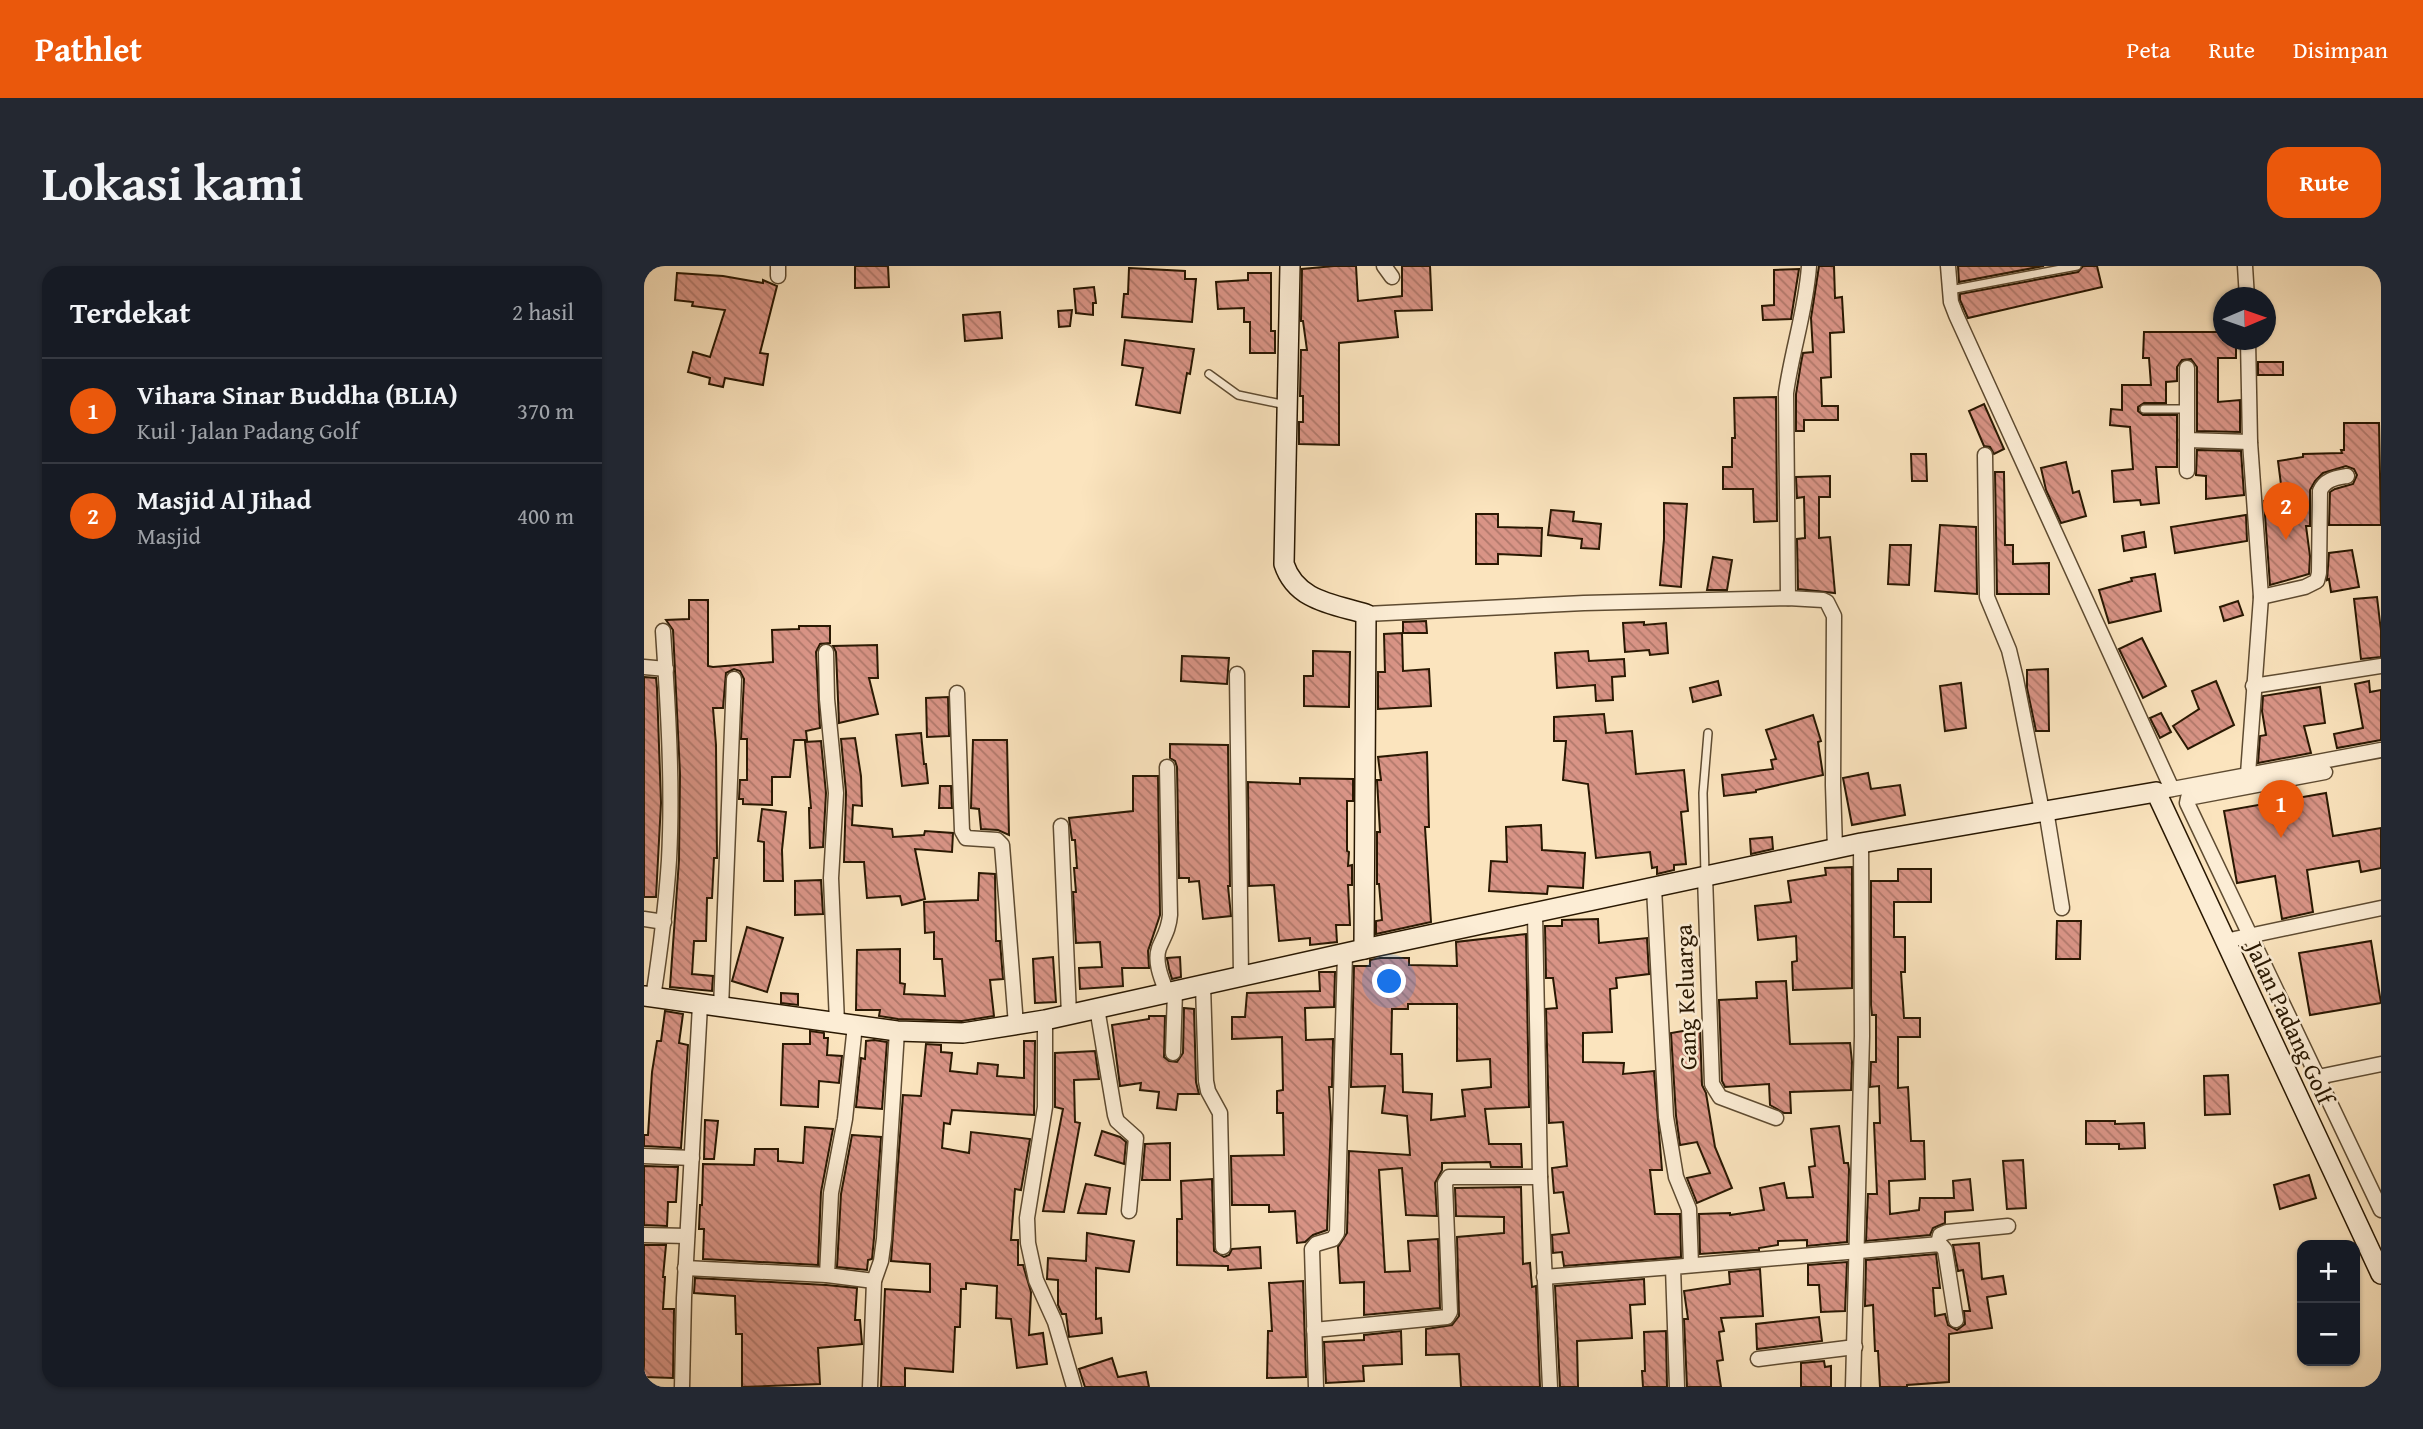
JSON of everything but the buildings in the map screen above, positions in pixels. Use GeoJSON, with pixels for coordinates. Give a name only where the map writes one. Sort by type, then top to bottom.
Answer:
{"type":"FeatureCollection","features":[{"type":"Feature","properties":{"kind":"street"},"geometry":{"type":"LineString","coordinates":[[1290,266],[1284,564],[1288,576],[1304,594],[1366,614],[1584,603],[1788,598],[1823,600],[1827,602],[1834,616],[1835,849]]}},
{"type":"Feature","properties":{"kind":"street"},"geometry":{"type":"LineString","coordinates":[[1788,598],[1786,393],[1790,361],[1806,302],[1809,266]]}},
{"type":"Feature","properties":{"kind":"street"},"geometry":{"type":"LineString","coordinates":[[1948,266],[1956,315],[2164,791]]}},
{"type":"Feature","properties":{"kind":"street"},"geometry":{"type":"LineString","coordinates":[[2245,266],[2246,287]]}},
{"type":"Feature","properties":{"kind":"street"},"geometry":{"type":"LineString","coordinates":[[2248,350],[2250,442],[2261,597],[2248,774]]}},
{"type":"Feature","properties":{"kind":"street"},"geometry":{"type":"LineString","coordinates":[[2187,368],[2187,471]]}},
{"type":"Feature","properties":{"kind":"street"},"geometry":{"type":"LineString","coordinates":[[2187,440],[2250,442]]}},
{"type":"Feature","properties":{"kind":"street"},"geometry":{"type":"LineString","coordinates":[[1985,455],[1987,597],[2009,650],[2017,679],[2062,908]]}},
{"type":"Feature","properties":{"kind":"street"},"geometry":{"type":"LineString","coordinates":[[2261,597],[2305,587],[2316,581],[2319,573],[2320,491],[2323,484],[2347,475]]}},
{"type":"Feature","properties":{"kind":"street"},"geometry":{"type":"LineString","coordinates":[[1316,1387],[1312,1250],[1316,1244],[1333,1239],[1336,1233],[1354,951],[1366,614]]}},
{"type":"Feature","properties":{"kind":"street"},"geometry":{"type":"LineString","coordinates":[[663,631],[670,787],[669,858],[664,922],[649,997],[897,1031],[964,1032],[1045,1020],[1861,843],[2164,791],[2381,750]]}},
{"type":"Feature","properties":{"kind":"street"},"geometry":{"type":"LineString","coordinates":[[826,652],[828,712],[836,793],[831,878],[846,1024],[845,1119],[831,1193],[827,1275]]}},
{"type":"Feature","properties":{"kind":"street"},"geometry":{"type":"LineString","coordinates":[[2253,687],[2381,666]]}},
{"type":"Feature","properties":{"kind":"street"},"geometry":{"type":"LineString","coordinates":[[644,667],[666,669]]}},
{"type":"Feature","properties":{"kind":"street"},"geometry":{"type":"LineString","coordinates":[[1237,674],[1241,976]]}},
{"type":"Feature","properties":{"kind":"street"},"geometry":{"type":"LineString","coordinates":[[721,1007],[734,679]]}},
{"type":"Feature","properties":{"kind":"street"},"geometry":{"type":"LineString","coordinates":[[957,693],[962,831],[966,838],[998,840],[1002,845],[1016,1025]]}},
{"type":"Feature","properties":{"kind":"street"},"geometry":{"type":"LineString","coordinates":[[1167,767],[1170,915],[1168,930],[1158,949],[1158,959],[1159,968],[1171,992],[1173,1053]]}},
{"type":"Feature","properties":{"kind":"street"},"geometry":{"type":"LineString","coordinates":[[2325,772],[2188,799],[2187,803],[2379,1201]]}},
{"type":"Feature","properties":{"kind":"street","name":"Jalan Padang Golf"},"geometry":{"type":"LineString","coordinates":[[2164,791],[2225,941],[2381,1275]]}},
{"type":"Feature","properties":{"kind":"street"},"geometry":{"type":"LineString","coordinates":[[1061,827],[1069,1015]]}},
{"type":"Feature","properties":{"kind":"street"},"geometry":{"type":"LineString","coordinates":[[1853,1387],[1862,1036],[1861,843]]}},
{"type":"Feature","properties":{"kind":"street","name":"Gang Keluarga"},"geometry":{"type":"LineString","coordinates":[[1705,876],[1712,1084],[1720,1097],[1776,1118]]}},
{"type":"Feature","properties":{"kind":"street"},"geometry":{"type":"LineString","coordinates":[[1654,888],[1666,1117],[1676,1177],[1689,1209],[1691,1265]]}},
{"type":"Feature","properties":{"kind":"street"},"geometry":{"type":"LineString","coordinates":[[2225,941],[2381,908]]}},
{"type":"Feature","properties":{"kind":"street"},"geometry":{"type":"LineString","coordinates":[[1535,914],[1540,1177],[1550,1387]]}},
{"type":"Feature","properties":{"kind":"street"},"geometry":{"type":"LineString","coordinates":[[644,919],[664,922]]}},
{"type":"Feature","properties":{"kind":"street"},"geometry":{"type":"LineString","coordinates":[[1203,985],[1206,1082],[1220,1113],[1223,1247]]}},
{"type":"Feature","properties":{"kind":"street"},"geometry":{"type":"LineString","coordinates":[[682,1387],[685,1268],[700,1005]]}},
{"type":"Feature","properties":{"kind":"street"},"geometry":{"type":"LineString","coordinates":[[1097,1008],[1115,1115],[1121,1125],[1136,1138],[1129,1211]]}},
{"type":"Feature","properties":{"kind":"street"},"geometry":{"type":"LineString","coordinates":[[1045,1020],[1045,1107],[1027,1218],[1028,1243],[1035,1280],[1055,1322],[1074,1387]]}},
{"type":"Feature","properties":{"kind":"street"},"geometry":{"type":"LineString","coordinates":[[870,1387],[874,1281],[884,1239],[897,1031]]}},
{"type":"Feature","properties":{"kind":"street"},"geometry":{"type":"LineString","coordinates":[[2318,1077],[2381,1064]]}},
{"type":"Feature","properties":{"kind":"street"},"geometry":{"type":"LineString","coordinates":[[2312,1129],[2338,1119]]}},
{"type":"Feature","properties":{"kind":"street"},"geometry":{"type":"LineString","coordinates":[[644,1156],[692,1158]]}},
{"type":"Feature","properties":{"kind":"street"},"geometry":{"type":"LineString","coordinates":[[1314,1330],[1449,1316],[1445,1183],[1449,1177],[1540,1177]]}},
{"type":"Feature","properties":{"kind":"street"},"geometry":{"type":"LineString","coordinates":[[1938,1244],[1940,1235],[1947,1232],[2008,1226]]}},
{"type":"Feature","properties":{"kind":"street"},"geometry":{"type":"LineString","coordinates":[[644,1235],[687,1236]]}},
{"type":"Feature","properties":{"kind":"street"},"geometry":{"type":"LineString","coordinates":[[1544,1276],[1938,1244],[1945,1250],[1956,1320]]}},
{"type":"Feature","properties":{"kind":"street"},"geometry":{"type":"LineString","coordinates":[[1673,1267],[1677,1387]]}},
{"type":"Feature","properties":{"kind":"street"},"geometry":{"type":"LineString","coordinates":[[685,1268],[827,1275],[874,1281]]}},
{"type":"Feature","properties":{"kind":"street"},"geometry":{"type":"LineString","coordinates":[[1758,1359],[1855,1347]]}},
{"type":"Feature","properties":{"kind":"lane"},"geometry":{"type":"LineString","coordinates":[[1950,290],[2077,266]]}},
{"type":"Feature","properties":{"kind":"lane"},"geometry":{"type":"LineString","coordinates":[[1209,374],[1238,394],[1287,405]]}},
{"type":"Feature","properties":{"kind":"lane"},"geometry":{"type":"LineString","coordinates":[[2144,409],[2186,409]]}},
{"type":"Feature","properties":{"kind":"lane"},"geometry":{"type":"LineString","coordinates":[[1705,876],[1703,793],[1708,733]]}},
{"type":"Feature","properties":{"kind":"place","name":"Masjid Al Jihad"},"geometry":{"type":"Point","coordinates":[2286,540]}},
{"type":"Feature","properties":{"kind":"place","name":"Vihara Sinar Buddha (BLIA)"},"geometry":{"type":"Point","coordinates":[2281,838]}}]}
